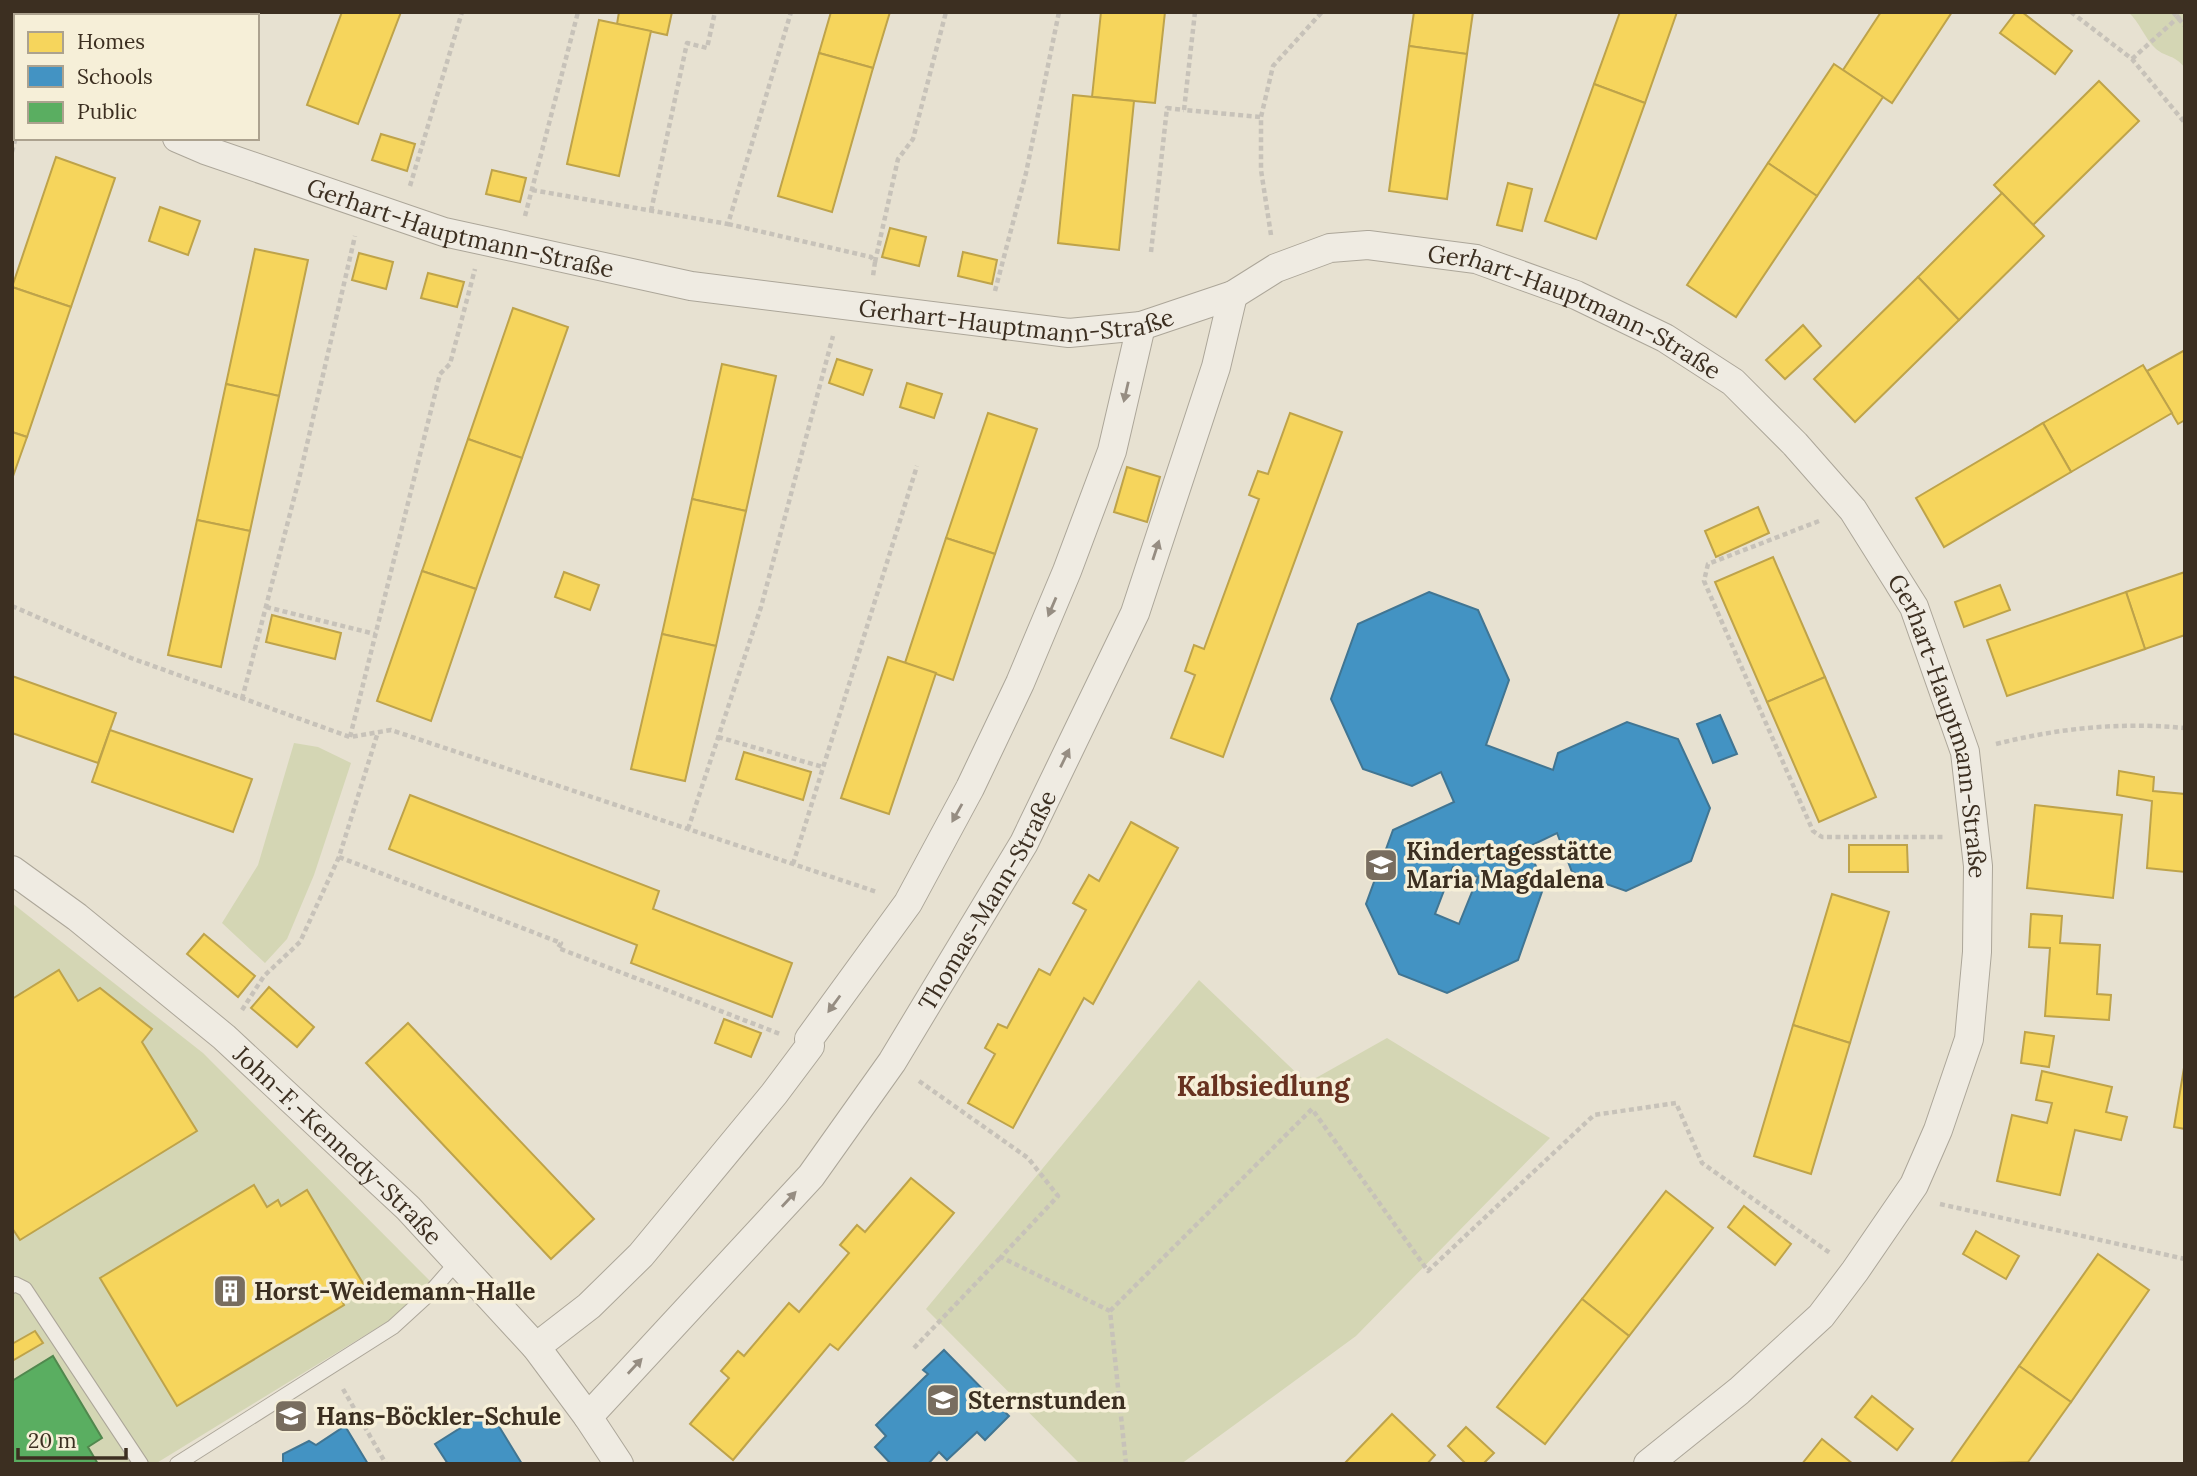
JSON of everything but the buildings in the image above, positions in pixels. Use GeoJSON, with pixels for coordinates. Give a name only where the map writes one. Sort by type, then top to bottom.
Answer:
{"type":"FeatureCollection","features":[{"type":"Feature","properties":{"kind":"street","name":"Gerhart-Hauptmann-Straße"},"geometry":{"type":"LineString","coordinates":[[182,140],[444,232],[482,241],[691,286],[1069,333],[1141,326],[1233,295],[1276,268],[1330,248],[1368,245],[1476,259],[1576,295],[1665,338],[1733,382],[1795,444],[1853,510],[1914,607],[1965,752],[1978,866],[1978,952],[1969,1039],[1938,1130],[1914,1185],[1821,1316],[1739,1391],[1648,1464]]}},
{"type":"Feature","properties":{"kind":"street","name":"Thomas-Mann-Straße"},"geometry":{"type":"LineString","coordinates":[[588,1416],[811,1176],[892,1062],[1024,843],[1135,613],[1216,367],[1233,295]]}},
{"type":"Feature","properties":{"kind":"street"},"geometry":{"type":"LineString","coordinates":[[536,1347],[589,1306],[641,1255],[774,1094],[810,1046],[809,1039],[908,902],[981,765],[1068,571],[1112,452],[1141,326]]}},
{"type":"Feature","properties":{"kind":"street","name":"John-F.-Kennedy-Straße"},"geometry":{"type":"LineString","coordinates":[[12,870],[77,917],[224,1037],[408,1208],[536,1347],[588,1416],[619,1464]]}},
{"type":"Feature","properties":{"kind":"lane"},"geometry":{"type":"LineString","coordinates":[[177,1464],[393,1327],[457,1262]]}},
{"type":"Feature","properties":{"kind":"lane"},"geometry":{"type":"LineString","coordinates":[[12,1286],[15,1284],[25,1289],[141,1464]]}},
{"type":"Feature","properties":{"kind":"path"},"geometry":{"type":"LineString","coordinates":[[400,217],[462,12]]}},
{"type":"Feature","properties":{"kind":"path"},"geometry":{"type":"LineString","coordinates":[[517,248],[578,12]]}},
{"type":"Feature","properties":{"kind":"path"},"geometry":{"type":"LineString","coordinates":[[651,211],[687,43],[707,48],[715,12]]}},
{"type":"Feature","properties":{"kind":"path"},"geometry":{"type":"LineString","coordinates":[[728,224],[791,12]]}},
{"type":"Feature","properties":{"kind":"path"},"geometry":{"type":"LineString","coordinates":[[688,829],[855,306],[875,262],[898,159],[913,139],[946,12]]}},
{"type":"Feature","properties":{"kind":"path"},"geometry":{"type":"LineString","coordinates":[[986,322],[1026,173],[1059,12]]}},
{"type":"Feature","properties":{"kind":"path"},"geometry":{"type":"LineString","coordinates":[[1184,110],[1195,12]]}},
{"type":"Feature","properties":{"kind":"path"},"geometry":{"type":"LineString","coordinates":[[1276,268],[1261,170],[1261,117],[1273,66],[1322,12]]}},
{"type":"Feature","properties":{"kind":"path"},"geometry":{"type":"LineString","coordinates":[[2071,12],[2132,59],[2185,123]]}},
{"type":"Feature","properties":{"kind":"path"},"geometry":{"type":"LineString","coordinates":[[2173,12],[2185,26]]}},
{"type":"Feature","properties":{"kind":"path"},"geometry":{"type":"LineString","coordinates":[[2132,59],[2184,12]]}},
{"type":"Feature","properties":{"kind":"path"},"geometry":{"type":"LineString","coordinates":[[1151,252],[1167,108],[1261,117]]}},
{"type":"Feature","properties":{"kind":"path"},"geometry":{"type":"LineString","coordinates":[[532,190],[728,224],[871,257],[875,262]]}},
{"type":"Feature","properties":{"kind":"path"},"geometry":{"type":"LineString","coordinates":[[243,699],[299,479],[362,204]]}},
{"type":"Feature","properties":{"kind":"path"},"geometry":{"type":"LineString","coordinates":[[349,737],[440,374],[450,364],[482,241]]}},
{"type":"Feature","properties":{"kind":"path"},"geometry":{"type":"LineString","coordinates":[[793,864],[918,466]]}},
{"type":"Feature","properties":{"kind":"path"},"geometry":{"type":"LineString","coordinates":[[1853,510],[1786,532],[1708,565],[1704,581],[1813,831],[1822,837],[1918,838],[1975,835]]}},
{"type":"Feature","properties":{"kind":"path"},"geometry":{"type":"LineString","coordinates":[[12,606],[131,658],[349,737],[391,730],[908,902]]}},
{"type":"Feature","properties":{"kind":"path"},"geometry":{"type":"LineString","coordinates":[[266,607],[375,634]]}},
{"type":"Feature","properties":{"kind":"path"},"geometry":{"type":"LineString","coordinates":[[1965,752],[2047,732],[2144,724],[2185,728]]}},
{"type":"Feature","properties":{"kind":"path"},"geometry":{"type":"LineString","coordinates":[[224,1037],[264,976],[300,942],[339,857],[379,732]]}},
{"type":"Feature","properties":{"kind":"path"},"geometry":{"type":"LineString","coordinates":[[718,737],[823,767]]}},
{"type":"Feature","properties":{"kind":"path"},"geometry":{"type":"LineString","coordinates":[[339,857],[561,943],[558,948],[810,1046]]}},
{"type":"Feature","properties":{"kind":"path"},"geometry":{"type":"LineString","coordinates":[[892,1062],[1028,1158],[1058,1196],[914,1348]]}},
{"type":"Feature","properties":{"kind":"path"},"geometry":{"type":"LineString","coordinates":[[1110,1311],[1312,1109],[1428,1271],[1594,1115],[1676,1103],[1702,1163],[1855,1271]]}},
{"type":"Feature","properties":{"kind":"path"},"geometry":{"type":"LineString","coordinates":[[1914,1185],[1942,1206],[2185,1259]]}},
{"type":"Feature","properties":{"kind":"path"},"geometry":{"type":"LineString","coordinates":[[1001,1257],[1110,1311]]}},
{"type":"Feature","properties":{"kind":"path"},"geometry":{"type":"LineString","coordinates":[[1110,1311],[1126,1464]]}},
{"type":"Feature","properties":{"kind":"path"},"geometry":{"type":"LineString","coordinates":[[331,1367],[386,1464]]}},
{"type":"Feature","properties":{"kind":"green space"},"geometry":{"type":"Polygon","coordinates":[[[2128,12],[2185,12],[2185,68],[2177,60],[2156,49],[2128,12]]]}},
{"type":"Feature","properties":{"kind":"green space"},"geometry":{"type":"Polygon","coordinates":[[[294,743],[318,747],[351,763],[314,875],[287,939],[265,963],[222,923],[258,865],[294,743]]]}},
{"type":"Feature","properties":{"kind":"green space"},"geometry":{"type":"Polygon","coordinates":[[[12,903],[203,1053],[439,1290],[155,1464],[12,1464],[12,903]]]}},
{"type":"Feature","properties":{"kind":"green space"},"geometry":{"type":"Polygon","coordinates":[[[1199,980],[1307,1083],[1387,1038],[1550,1138],[1356,1336],[1181,1464],[1080,1464],[926,1309],[1199,980]]]}},
{"type":"Feature","properties":{"kind":"place","name":"Kindertagesstätte Maria Magdalena"},"geometry":{"type":"Point","coordinates":[1381,865]}},
{"type":"Feature","properties":{"kind":"place","name":"Horst-Weidemann-Halle"},"geometry":{"type":"Point","coordinates":[230,1291]}},
{"type":"Feature","properties":{"kind":"place","name":"Sternstunden"},"geometry":{"type":"Point","coordinates":[943,1400]}},
{"type":"Feature","properties":{"kind":"place","name":"Hans-Böckler-Schule"},"geometry":{"type":"Point","coordinates":[291,1416]}},
{"type":"Feature","properties":{"kind":"district","name":"Kalbsiedlung"},"geometry":{"type":"Point","coordinates":[1263,1086]}}]}
